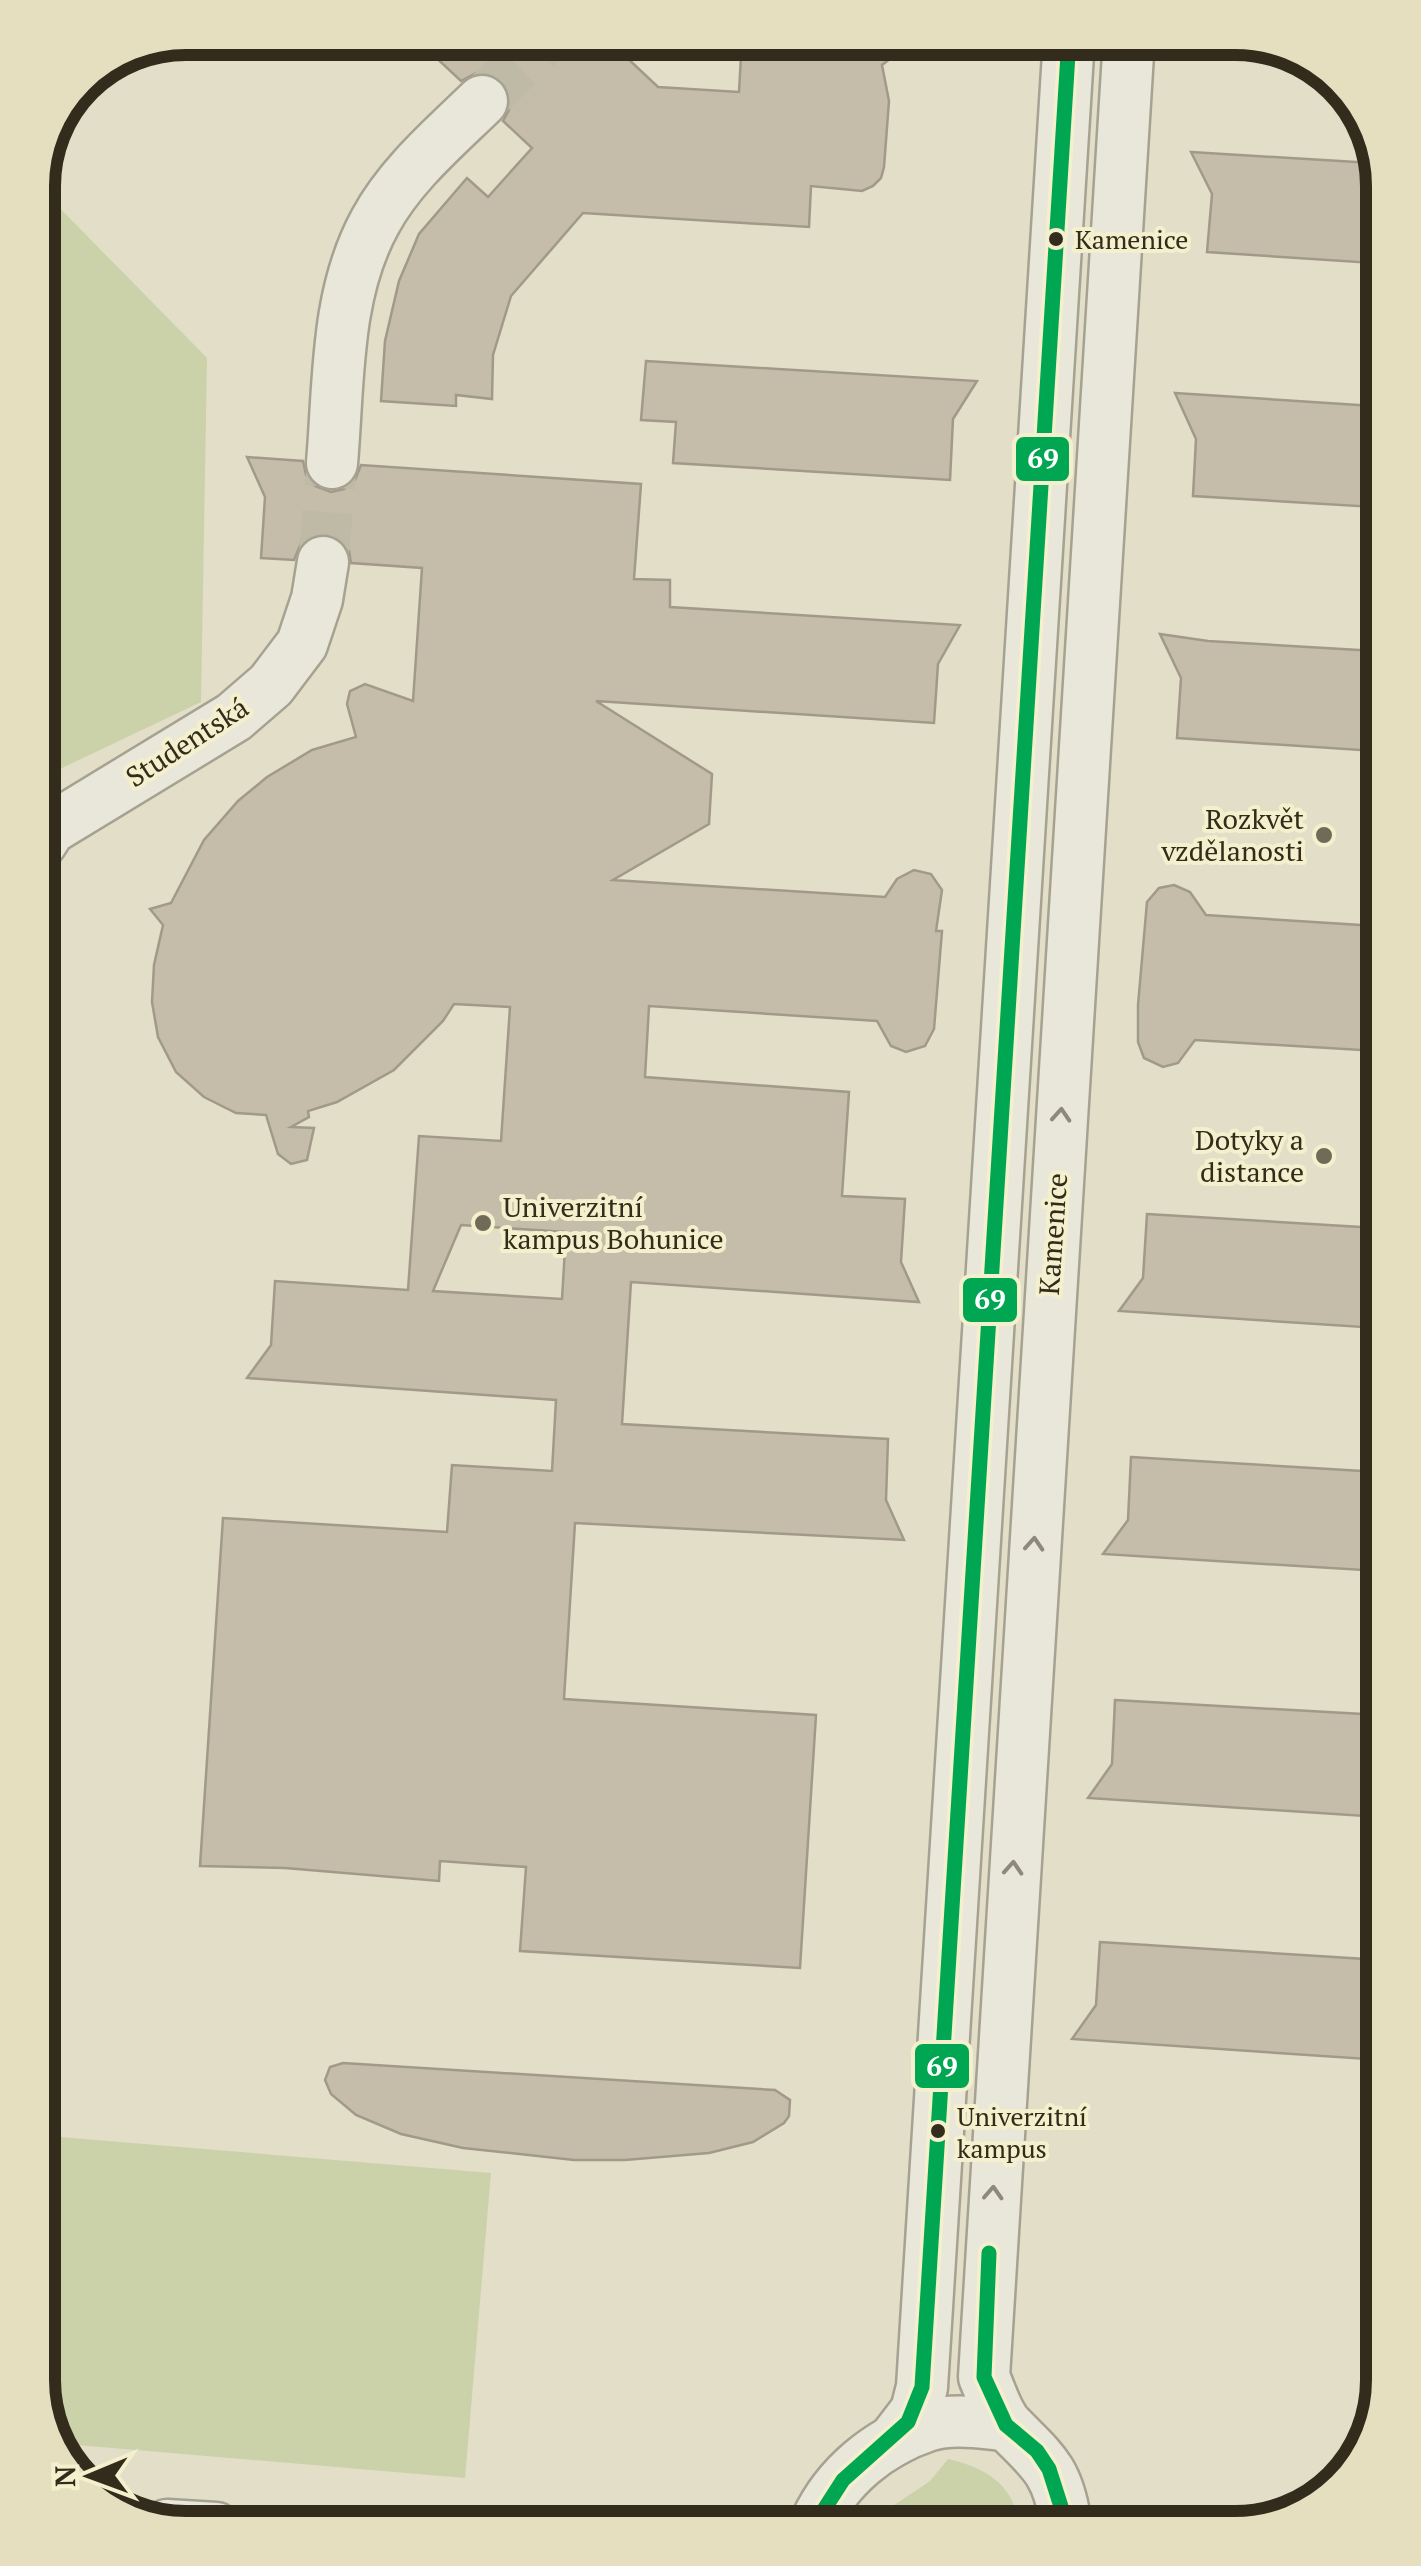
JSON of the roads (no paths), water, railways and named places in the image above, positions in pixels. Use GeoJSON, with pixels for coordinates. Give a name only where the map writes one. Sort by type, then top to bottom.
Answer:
{"type":"FeatureCollection","features":[{"type":"Feature","properties":{"kind":"street"},"geometry":{"type":"LineString","coordinates":[[893,2442],[916,2411],[922,2387],[1068,55]]}},
{"type":"Feature","properties":{"kind":"street","name":"Kamenice"},"geometry":{"type":"LineString","coordinates":[[1062,2511],[1048,2469],[1036,2451],[1006,2424],[984,2377],[1128,55]]}},
{"type":"Feature","properties":{"kind":"street"},"geometry":{"type":"LineString","coordinates":[[332,463],[350,282],[375,220],[421,161],[482,101]]}},
{"type":"Feature","properties":{"kind":"street","name":"Studentská"},"geometry":{"type":"LineString","coordinates":[[55,826],[234,718],[271,685],[302,644],[317,599],[323,562]]}},
{"type":"Feature","properties":{"kind":"street"},"geometry":{"type":"LineString","coordinates":[[821,2511],[828,2496],[863,2460],[893,2442],[930,2425],[1006,2424]]}},
{"type":"Feature","properties":{"kind":"tunnel"},"geometry":{"type":"LineString","coordinates":[[482,101],[529,55]]}},
{"type":"Feature","properties":{"kind":"tunnel"},"geometry":{"type":"LineString","coordinates":[[323,562],[332,463]]}},
{"type":"Feature","properties":{"kind":"place","name":"Kamenice"},"geometry":{"type":"Point","coordinates":[1056,239]}},
{"type":"Feature","properties":{"kind":"place","name":"Rozkvět vzdělanosti"},"geometry":{"type":"Point","coordinates":[1324,835]}},
{"type":"Feature","properties":{"kind":"place","name":"Dotyky a distance"},"geometry":{"type":"Point","coordinates":[1324,1156]}},
{"type":"Feature","properties":{"kind":"place","name":"Univerzitní kampus Bohunice"},"geometry":{"type":"Point","coordinates":[483,1223]}},
{"type":"Feature","properties":{"kind":"place","name":"Univerzitní kampus"},"geometry":{"type":"Point","coordinates":[938,2131]}}]}
